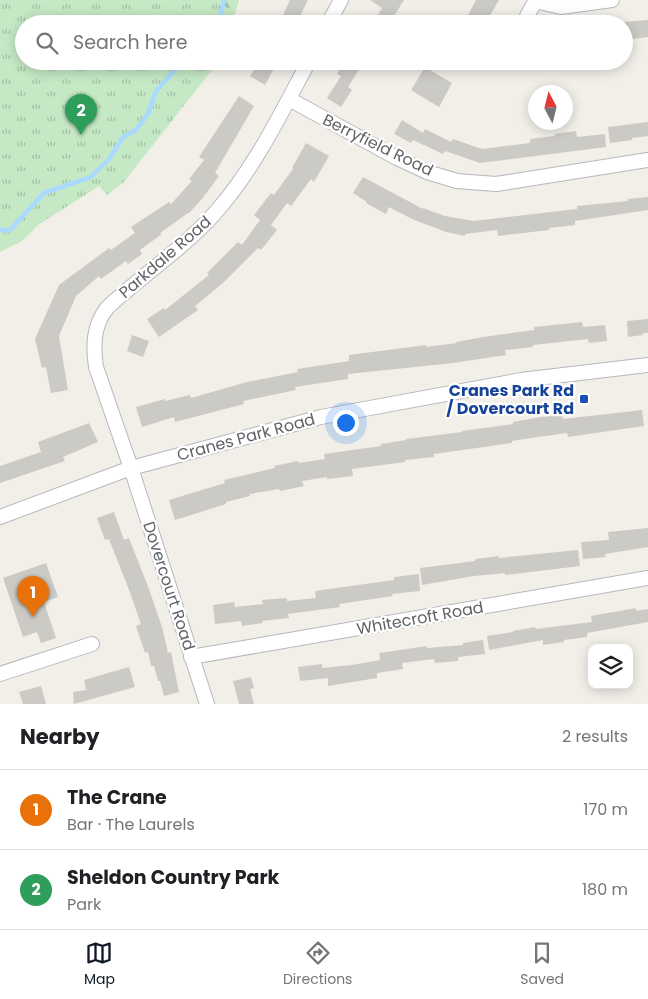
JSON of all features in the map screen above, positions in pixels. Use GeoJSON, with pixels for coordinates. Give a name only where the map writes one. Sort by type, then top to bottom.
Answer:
{"type":"FeatureCollection","features":[{"type":"Feature","properties":{"kind":"street"},"geometry":{"type":"LineString","coordinates":[[333,15],[341,0]]}},
{"type":"Feature","properties":{"kind":"street"},"geometry":{"type":"LineString","coordinates":[[528,15],[535,1],[561,7],[612,0]]}},
{"type":"Feature","properties":{"kind":"street","name":"Parkdale Road"},"geometry":{"type":"LineString","coordinates":[[131,468],[96,367],[94,352],[99,321],[107,308],[171,255],[215,212],[252,164],[304,70]]}},
{"type":"Feature","properties":{"kind":"street","name":"Berryfield Road"},"geometry":{"type":"LineString","coordinates":[[288,99],[397,158],[428,172],[457,181],[496,184],[648,160]]}},
{"type":"Feature","properties":{"kind":"street","name":"Cranes Park Road"},"geometry":{"type":"LineString","coordinates":[[0,517],[131,468],[321,417],[521,380],[648,365]]}},
{"type":"Feature","properties":{"kind":"street","name":"Dovercourt Road"},"geometry":{"type":"LineString","coordinates":[[131,468],[207,704]]}},
{"type":"Feature","properties":{"kind":"street","name":"Whitecroft Road"},"geometry":{"type":"LineString","coordinates":[[192,658],[648,578]]}},
{"type":"Feature","properties":{"kind":"street"},"geometry":{"type":"LineString","coordinates":[[0,674],[92,644]]}},
{"type":"Feature","properties":{"kind":"green space"},"geometry":{"type":"Polygon","coordinates":[[[0,0],[239,0],[235,15],[15,15],[15,70],[212,70],[123,183],[107,195],[99,186],[38,225],[22,241],[0,252],[0,0]]]}},
{"type":"Feature","properties":{"kind":"green space"},"geometry":{"type":"Polygon","coordinates":[[[204,0],[239,0],[235,10],[204,0]]]}},
{"type":"Feature","properties":{"kind":"building"},"geometry":{"type":"Polygon","coordinates":[[[290,0],[308,0],[300,15],[283,15],[290,0]]]}},
{"type":"Feature","properties":{"kind":"building"},"geometry":{"type":"Polygon","coordinates":[[[370,0],[404,0],[395,15],[378,15],[382,8],[370,0]]]}},
{"type":"Feature","properties":{"kind":"building"},"geometry":{"type":"Polygon","coordinates":[[[476,0],[499,0],[490,15],[468,15],[476,0]]]}},
{"type":"Feature","properties":{"kind":"building"},"geometry":{"type":"Polygon","coordinates":[[[648,20],[648,37],[633,39],[633,21],[648,20]]]}},
{"type":"Feature","properties":{"kind":"building"},"geometry":{"type":"Polygon","coordinates":[[[254,70],[273,70],[265,85],[250,76],[254,70]]]}},
{"type":"Feature","properties":{"kind":"building"},"geometry":{"type":"Polygon","coordinates":[[[339,70],[359,70],[348,87],[352,90],[341,107],[327,98],[341,76],[337,74],[339,70]]]}},
{"type":"Feature","properties":{"kind":"building"},"geometry":{"type":"Polygon","coordinates":[[[423,70],[430,70],[452,83],[439,107],[411,90],[423,70]]]}},
{"type":"Feature","properties":{"kind":"building"},"geometry":{"type":"Polygon","coordinates":[[[239,96],[254,106],[215,173],[219,176],[202,199],[189,213],[160,233],[162,234],[140,250],[142,254],[128,264],[126,261],[101,279],[99,276],[76,296],[59,336],[68,390],[51,393],[46,367],[42,368],[35,339],[59,285],[109,248],[111,250],[135,233],[131,227],[169,202],[171,204],[192,181],[189,179],[204,160],[199,157],[239,96]]]}},
{"type":"Feature","properties":{"kind":"building"},"geometry":{"type":"Polygon","coordinates":[[[402,120],[423,133],[425,129],[451,142],[453,139],[482,149],[530,143],[530,139],[576,131],[577,137],[605,134],[606,147],[480,163],[445,151],[443,154],[413,140],[411,143],[394,134],[402,120]]]}},
{"type":"Feature","properties":{"kind":"building"},"geometry":{"type":"Polygon","coordinates":[[[648,122],[648,136],[610,143],[608,127],[648,122]]]}},
{"type":"Feature","properties":{"kind":"building"},"geometry":{"type":"Polygon","coordinates":[[[306,143],[329,156],[314,182],[311,179],[291,206],[287,203],[271,225],[277,230],[261,250],[258,248],[224,282],[195,306],[198,310],[159,337],[147,319],[164,308],[165,310],[209,275],[207,273],[238,242],[242,245],[260,220],[254,215],[271,193],[274,195],[293,169],[306,143]]]}},
{"type":"Feature","properties":{"kind":"building"},"geometry":{"type":"Polygon","coordinates":[[[363,177],[423,209],[445,216],[473,221],[577,209],[577,206],[648,197],[648,210],[575,221],[575,225],[549,228],[549,230],[498,236],[497,230],[465,234],[465,236],[446,232],[412,219],[389,207],[386,214],[366,203],[353,193],[363,177]]]}},
{"type":"Feature","properties":{"kind":"building"},"geometry":{"type":"Polygon","coordinates":[[[648,319],[648,333],[628,337],[627,321],[648,319]]]}},
{"type":"Feature","properties":{"kind":"building"},"geometry":{"type":"Polygon","coordinates":[[[582,322],[583,327],[605,325],[607,341],[589,343],[588,339],[533,345],[533,347],[505,350],[506,355],[453,363],[348,374],[348,379],[295,387],[296,390],[243,401],[244,404],[175,422],[174,417],[142,427],[136,407],[165,399],[165,401],[190,395],[191,398],[247,382],[298,372],[297,369],[349,361],[349,355],[457,343],[483,337],[534,330],[534,327],[582,322]]]}},
{"type":"Feature","properties":{"kind":"building"},"geometry":{"type":"Polygon","coordinates":[[[132,335],[149,341],[143,357],[127,351],[132,335]]]}},
{"type":"Feature","properties":{"kind":"building"},"geometry":{"type":"Polygon","coordinates":[[[642,410],[644,426],[568,437],[567,433],[538,437],[512,441],[512,443],[434,454],[434,457],[405,460],[405,462],[352,469],[353,476],[327,479],[327,477],[302,481],[304,486],[250,494],[250,496],[226,502],[226,504],[175,520],[169,500],[225,483],[224,480],[275,468],[274,466],[298,461],[299,463],[325,459],[324,454],[381,446],[381,444],[406,439],[513,424],[513,422],[541,417],[562,415],[563,419],[642,410]]]}},
{"type":"Feature","properties":{"kind":"building"},"geometry":{"type":"Polygon","coordinates":[[[89,423],[98,442],[63,457],[65,461],[0,483],[0,466],[41,452],[38,442],[89,423]]]}},
{"type":"Feature","properties":{"kind":"building"},"geometry":{"type":"Polygon","coordinates":[[[114,512],[124,540],[129,538],[149,589],[163,630],[168,653],[171,652],[179,692],[164,696],[154,666],[151,666],[148,652],[145,653],[136,626],[141,624],[129,590],[109,539],[105,540],[97,518],[114,512]]]}},
{"type":"Feature","properties":{"kind":"building"},"geometry":{"type":"Polygon","coordinates":[[[648,528],[648,547],[605,554],[606,557],[583,559],[581,542],[609,540],[608,532],[648,528]]]}},
{"type":"Feature","properties":{"kind":"building"},"geometry":{"type":"Polygon","coordinates":[[[578,550],[580,566],[505,575],[505,573],[474,576],[422,585],[420,568],[499,556],[499,558],[578,550]]]}},
{"type":"Feature","properties":{"kind":"building"},"geometry":{"type":"Polygon","coordinates":[[[46,563],[58,597],[44,602],[56,638],[41,643],[37,632],[23,637],[3,578],[46,563]]]}},
{"type":"Feature","properties":{"kind":"building"},"geometry":{"type":"Polygon","coordinates":[[[419,574],[420,591],[339,604],[340,607],[288,614],[289,618],[262,621],[263,623],[242,626],[241,621],[215,624],[213,605],[234,602],[235,607],[263,604],[262,600],[287,598],[287,601],[316,598],[315,591],[394,580],[394,577],[419,574]]]}},
{"type":"Feature","properties":{"kind":"building"},"geometry":{"type":"Polygon","coordinates":[[[636,608],[636,611],[648,609],[648,622],[587,633],[587,637],[564,640],[564,642],[543,645],[543,640],[489,650],[487,636],[535,627],[536,629],[592,622],[591,616],[636,608]]]}},
{"type":"Feature","properties":{"kind":"building"},"geometry":{"type":"Polygon","coordinates":[[[483,640],[485,654],[458,657],[458,661],[435,663],[434,659],[402,663],[403,669],[377,673],[377,678],[328,686],[328,678],[300,681],[298,667],[322,664],[322,668],[352,665],[380,660],[379,653],[427,646],[427,648],[463,645],[463,643],[483,640]]]}},
{"type":"Feature","properties":{"kind":"building"},"geometry":{"type":"Polygon","coordinates":[[[129,667],[135,687],[74,704],[73,692],[86,690],[84,680],[129,667]]]}},
{"type":"Feature","properties":{"kind":"building"},"geometry":{"type":"Polygon","coordinates":[[[251,677],[254,688],[250,689],[254,704],[239,704],[233,681],[251,677]]]}},
{"type":"Feature","properties":{"kind":"building"},"geometry":{"type":"Polygon","coordinates":[[[41,686],[46,704],[23,704],[19,692],[41,686]]]}},
{"type":"Feature","properties":{"kind":"waterway"},"geometry":{"type":"LineString","coordinates":[[221,15],[224,0]]}},
{"type":"Feature","properties":{"kind":"waterway"},"geometry":{"type":"LineString","coordinates":[[0,229],[4,231],[10,230],[44,193],[91,177],[109,159],[123,137],[136,130],[148,114],[156,91],[175,70]]}},
{"type":"Feature","properties":{"kind":"place","name":"Sheldon Country Park"},"geometry":{"type":"Point","coordinates":[81,135]}},
{"type":"Feature","properties":{"kind":"place","name":"Cranes Park Rd / Dovercourt Rd"},"geometry":{"type":"Point","coordinates":[584,399]}},
{"type":"Feature","properties":{"kind":"place","name":"The Crane"},"geometry":{"type":"Point","coordinates":[33,617]}}]}
